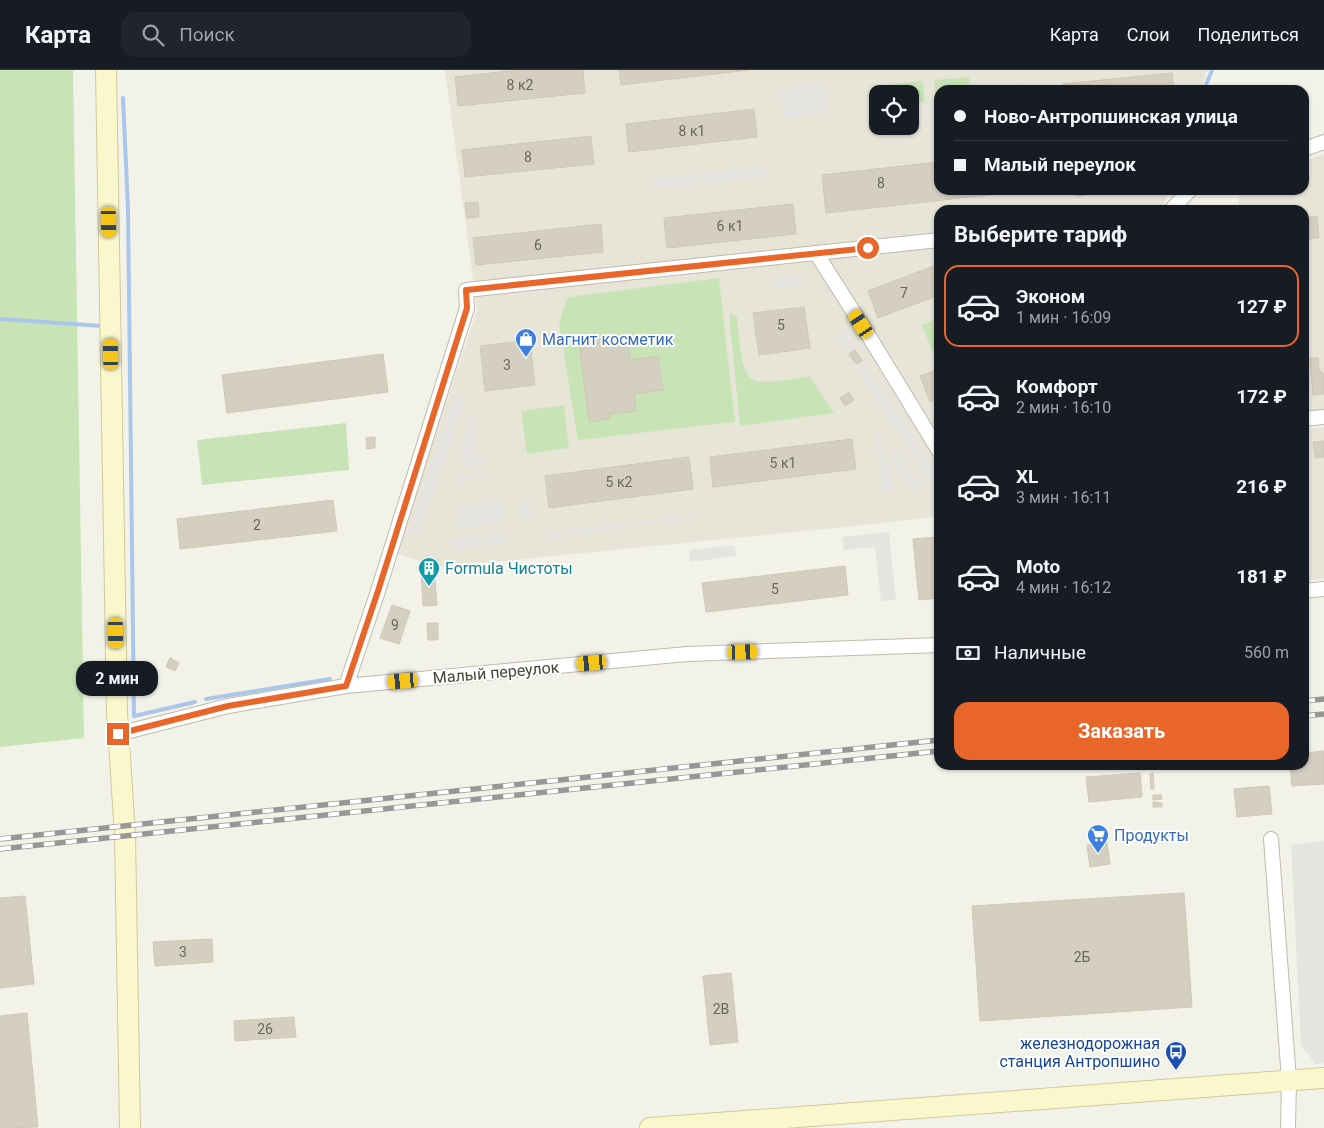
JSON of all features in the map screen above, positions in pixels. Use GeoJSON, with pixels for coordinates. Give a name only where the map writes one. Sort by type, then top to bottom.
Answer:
{"type":"FeatureCollection","features":[{"type":"Feature","properties":{"kind":"street"},"geometry":{"type":"LineString","coordinates":[[106,70],[118,734],[125,836],[130,1128]]}},
{"type":"Feature","properties":{"kind":"street"},"geometry":{"type":"LineString","coordinates":[[1309,147],[1324,142]]}},
{"type":"Feature","properties":{"kind":"street"},"geometry":{"type":"LineString","coordinates":[[1176,205],[1185,195]]}},
{"type":"Feature","properties":{"kind":"street"},"geometry":{"type":"LineString","coordinates":[[346,686],[378,591],[467,308],[466,290],[934,241]]}},
{"type":"Feature","properties":{"kind":"street"},"geometry":{"type":"LineString","coordinates":[[816,254],[934,443]]}},
{"type":"Feature","properties":{"kind":"street"},"geometry":{"type":"LineString","coordinates":[[1309,418],[1324,417]]}},
{"type":"Feature","properties":{"kind":"street"},"geometry":{"type":"LineString","coordinates":[[1309,590],[1324,589]]}},
{"type":"Feature","properties":{"kind":"street","name":"Малый переулок"},"geometry":{"type":"LineString","coordinates":[[118,734],[228,706],[346,686],[687,654],[934,645]]}},
{"type":"Feature","properties":{"kind":"street"},"geometry":{"type":"LineString","coordinates":[[1271,839],[1288,1080],[1288,1128]]}},
{"type":"Feature","properties":{"kind":"street"},"geometry":{"type":"LineString","coordinates":[[650,1128],[1324,1078]]}},
{"type":"Feature","properties":{"kind":"shaded area"},"geometry":{"type":"Polygon","coordinates":[[[445,70],[1207,70],[1202,85],[934,85],[934,195],[1168,195],[1162,205],[934,205],[934,517],[443,567],[396,554],[477,310],[445,70]]]}},
{"type":"Feature","properties":{"kind":"shaded area"},"geometry":{"type":"Polygon","coordinates":[[[824,83],[827,113],[784,118],[781,88],[824,83]]]}},
{"type":"Feature","properties":{"kind":"shaded area"},"geometry":{"type":"Polygon","coordinates":[[[1324,154],[1324,409],[1309,410],[1309,205],[1239,205],[1239,195],[1309,195],[1309,159],[1324,154]]]}},
{"type":"Feature","properties":{"kind":"shaded area"},"geometry":{"type":"Polygon","coordinates":[[[764,166],[766,176],[653,189],[652,179],[764,166]]]}},
{"type":"Feature","properties":{"kind":"shaded area"},"geometry":{"type":"Polygon","coordinates":[[[801,275],[803,285],[774,288],[772,278],[801,275]]]}},
{"type":"Feature","properties":{"kind":"shaded area"},"geometry":{"type":"Polygon","coordinates":[[[845,331],[934,471],[934,478],[929,481],[836,336],[845,331]]]}},
{"type":"Feature","properties":{"kind":"shaded area"},"geometry":{"type":"Polygon","coordinates":[[[455,395],[465,398],[418,537],[408,533],[455,395]]]}},
{"type":"Feature","properties":{"kind":"shaded area"},"geometry":{"type":"Polygon","coordinates":[[[472,416],[476,417],[473,426],[478,428],[471,454],[460,450],[472,416]]]}},
{"type":"Feature","properties":{"kind":"shaded area"},"geometry":{"type":"Polygon","coordinates":[[[1324,427],[1324,579],[1309,580],[1309,428],[1324,427]]]}},
{"type":"Feature","properties":{"kind":"shaded area"},"geometry":{"type":"Polygon","coordinates":[[[881,434],[885,464],[890,463],[893,491],[883,492],[876,435],[881,434]]]}},
{"type":"Feature","properties":{"kind":"shaded area"},"geometry":{"type":"Polygon","coordinates":[[[897,450],[922,489],[915,494],[889,455],[897,450]]]}},
{"type":"Feature","properties":{"kind":"shaded area"},"geometry":{"type":"Polygon","coordinates":[[[480,454],[482,464],[463,466],[462,457],[480,454]]]}},
{"type":"Feature","properties":{"kind":"shaded area"},"geometry":{"type":"Polygon","coordinates":[[[483,473],[483,478],[454,482],[453,477],[483,473]]]}},
{"type":"Feature","properties":{"kind":"shaded area"},"geometry":{"type":"Polygon","coordinates":[[[501,500],[504,522],[458,528],[456,518],[461,517],[460,505],[501,500]]]}},
{"type":"Feature","properties":{"kind":"shaded area"},"geometry":{"type":"Polygon","coordinates":[[[530,500],[532,518],[521,519],[519,502],[530,500]]]}},
{"type":"Feature","properties":{"kind":"shaded area"},"geometry":{"type":"Polygon","coordinates":[[[692,515],[692,519],[548,538],[548,533],[692,515]]]}},
{"type":"Feature","properties":{"kind":"shaded area"},"geometry":{"type":"Polygon","coordinates":[[[889,532],[896,600],[881,601],[875,547],[844,550],[842,537],[889,532]]]}},
{"type":"Feature","properties":{"kind":"shaded area"},"geometry":{"type":"Polygon","coordinates":[[[507,533],[508,542],[450,550],[448,540],[507,533]]]}},
{"type":"Feature","properties":{"kind":"shaded area"},"geometry":{"type":"Polygon","coordinates":[[[735,545],[736,556],[690,562],[689,550],[735,545]]]}},
{"type":"Feature","properties":{"kind":"shaded area"},"geometry":{"type":"Polygon","coordinates":[[[1324,841],[1324,1063],[1316,1064],[1301,1045],[1291,845],[1324,841]]]}},
{"type":"Feature","properties":{"kind":"green space"},"geometry":{"type":"Polygon","coordinates":[[[0,70],[73,70],[84,738],[0,747],[0,70]]]}},
{"type":"Feature","properties":{"kind":"green space"},"geometry":{"type":"Polygon","coordinates":[[[969,77],[970,85],[935,85],[934,80],[969,77]]]}},
{"type":"Feature","properties":{"kind":"green space"},"geometry":{"type":"Polygon","coordinates":[[[923,81],[925,102],[919,103],[919,85],[886,85],[923,81]]]}},
{"type":"Feature","properties":{"kind":"green space"},"geometry":{"type":"Polygon","coordinates":[[[719,278],[735,422],[578,440],[559,323],[568,297],[719,278]]]}},
{"type":"Feature","properties":{"kind":"green space"},"geometry":{"type":"Polygon","coordinates":[[[729,313],[737,317],[739,342],[745,370],[749,376],[754,380],[766,382],[809,376],[834,413],[740,426],[729,313]]]}},
{"type":"Feature","properties":{"kind":"green space"},"geometry":{"type":"Polygon","coordinates":[[[934,320],[934,353],[933,353],[922,325],[934,320]]]}},
{"type":"Feature","properties":{"kind":"green space"},"geometry":{"type":"Polygon","coordinates":[[[564,405],[569,448],[527,454],[521,411],[564,405]]]}},
{"type":"Feature","properties":{"kind":"green space"},"geometry":{"type":"Polygon","coordinates":[[[346,423],[349,470],[202,485],[197,440],[346,423]]]}},
{"type":"Feature","properties":{"kind":"building"},"geometry":{"type":"Polygon","coordinates":[[[517,70],[583,70],[585,93],[458,106],[455,77],[517,70]]]}},
{"type":"Feature","properties":{"kind":"building"},"geometry":{"type":"Polygon","coordinates":[[[619,70],[749,70],[621,85],[619,70]]]}},
{"type":"Feature","properties":{"kind":"building"},"geometry":{"type":"Polygon","coordinates":[[[1172,73],[1173,85],[1063,85],[1172,73]]]}},
{"type":"Feature","properties":{"kind":"building"},"geometry":{"type":"Polygon","coordinates":[[[754,109],[757,137],[629,152],[626,124],[754,109]]]}},
{"type":"Feature","properties":{"kind":"building"},"geometry":{"type":"Polygon","coordinates":[[[591,136],[594,164],[465,177],[462,150],[591,136]]]}},
{"type":"Feature","properties":{"kind":"building"},"geometry":{"type":"Polygon","coordinates":[[[934,163],[934,195],[989,195],[826,213],[822,175],[934,163]]]}},
{"type":"Feature","properties":{"kind":"building"},"geometry":{"type":"Polygon","coordinates":[[[478,202],[479,217],[467,218],[465,203],[478,202]]]}},
{"type":"Feature","properties":{"kind":"building"},"geometry":{"type":"Polygon","coordinates":[[[793,204],[796,234],[667,248],[664,218],[793,204]]]}},
{"type":"Feature","properties":{"kind":"building"},"geometry":{"type":"Polygon","coordinates":[[[1317,216],[1319,238],[1309,239],[1309,217],[1317,216]]]}},
{"type":"Feature","properties":{"kind":"building"},"geometry":{"type":"Polygon","coordinates":[[[601,224],[603,252],[476,265],[473,238],[601,224]]]}},
{"type":"Feature","properties":{"kind":"building"},"geometry":{"type":"Polygon","coordinates":[[[934,266],[934,297],[878,318],[868,291],[934,266]]]}},
{"type":"Feature","properties":{"kind":"building"},"geometry":{"type":"Polygon","coordinates":[[[804,307],[810,348],[759,355],[753,313],[804,307]]]}},
{"type":"Feature","properties":{"kind":"building"},"geometry":{"type":"Polygon","coordinates":[[[600,339],[600,344],[628,341],[630,360],[658,356],[663,390],[634,394],[636,411],[609,414],[609,419],[589,422],[579,342],[600,339]]]}},
{"type":"Feature","properties":{"kind":"building"},"geometry":{"type":"Polygon","coordinates":[[[530,340],[535,385],[485,391],[480,346],[530,340]]]}},
{"type":"Feature","properties":{"kind":"building"},"geometry":{"type":"Polygon","coordinates":[[[855,350],[862,361],[856,364],[849,354],[855,350]]]}},
{"type":"Feature","properties":{"kind":"building"},"geometry":{"type":"Polygon","coordinates":[[[383,354],[388,392],[227,413],[222,375],[383,354]]]}},
{"type":"Feature","properties":{"kind":"building"},"geometry":{"type":"Polygon","coordinates":[[[1310,358],[1318,358],[1319,369],[1324,374],[1324,394],[1313,395],[1310,358]]]}},
{"type":"Feature","properties":{"kind":"building"},"geometry":{"type":"Polygon","coordinates":[[[934,371],[934,401],[930,402],[920,376],[934,371]]]}},
{"type":"Feature","properties":{"kind":"building"},"geometry":{"type":"Polygon","coordinates":[[[849,392],[854,400],[845,406],[840,398],[849,392]]]}},
{"type":"Feature","properties":{"kind":"building"},"geometry":{"type":"Polygon","coordinates":[[[375,437],[375,448],[367,449],[366,438],[375,437]]]}},
{"type":"Feature","properties":{"kind":"building"},"geometry":{"type":"Polygon","coordinates":[[[852,439],[856,469],[713,487],[710,457],[852,439]]]}},
{"type":"Feature","properties":{"kind":"building"},"geometry":{"type":"Polygon","coordinates":[[[1324,441],[1324,457],[1315,458],[1313,442],[1324,441]]]}},
{"type":"Feature","properties":{"kind":"building"},"geometry":{"type":"Polygon","coordinates":[[[689,457],[693,489],[549,508],[545,476],[689,457]]]}},
{"type":"Feature","properties":{"kind":"building"},"geometry":{"type":"Polygon","coordinates":[[[333,500],[337,531],[180,549],[177,519],[333,500]]]}},
{"type":"Feature","properties":{"kind":"building"},"geometry":{"type":"Polygon","coordinates":[[[934,537],[934,598],[919,600],[913,539],[934,537]]]}},
{"type":"Feature","properties":{"kind":"building"},"geometry":{"type":"Polygon","coordinates":[[[845,566],[848,595],[706,612],[702,583],[845,566]]]}},
{"type":"Feature","properties":{"kind":"building","name":"Formula Чистоты"},"geometry":{"type":"Polygon","coordinates":[[[434,568],[437,605],[423,606],[421,569],[434,568]]]}},
{"type":"Feature","properties":{"kind":"building"},"geometry":{"type":"Polygon","coordinates":[[[392,605],[410,611],[399,644],[380,638],[392,605]]]}},
{"type":"Feature","properties":{"kind":"building"},"geometry":{"type":"Polygon","coordinates":[[[427,623],[438,623],[438,640],[428,640],[427,623]]]}},
{"type":"Feature","properties":{"kind":"building"},"geometry":{"type":"Polygon","coordinates":[[[170,658],[179,663],[175,671],[166,667],[170,658]]]}},
{"type":"Feature","properties":{"kind":"building"},"geometry":{"type":"Polygon","coordinates":[[[1324,751],[1324,784],[1292,786],[1290,770],[1309,770],[1309,752],[1324,751]]]}},
{"type":"Feature","properties":{"kind":"building"},"geometry":{"type":"Polygon","coordinates":[[[1140,773],[1142,797],[1089,802],[1086,777],[1140,773]]]}},
{"type":"Feature","properties":{"kind":"building"},"geometry":{"type":"Polygon","coordinates":[[[1153,773],[1154,789],[1151,789],[1150,774],[1153,773]]]}},
{"type":"Feature","properties":{"kind":"building"},"geometry":{"type":"Polygon","coordinates":[[[1269,786],[1272,814],[1237,817],[1234,789],[1269,786]]]}},
{"type":"Feature","properties":{"kind":"building"},"geometry":{"type":"Polygon","coordinates":[[[1153,795],[1161,795],[1162,799],[1153,800],[1153,795]]]}},
{"type":"Feature","properties":{"kind":"building"},"geometry":{"type":"Polygon","coordinates":[[[1153,802],[1162,803],[1162,807],[1153,807],[1153,802]]]}},
{"type":"Feature","properties":{"kind":"building","name":"Продукты"},"geometry":{"type":"Polygon","coordinates":[[[1107,842],[1110,864],[1090,867],[1087,845],[1107,842]]]}},
{"type":"Feature","properties":{"kind":"building"},"geometry":{"type":"Polygon","coordinates":[[[1184,893],[1192,1007],[980,1021],[972,906],[1184,893]]]}},
{"type":"Feature","properties":{"kind":"building"},"geometry":{"type":"Polygon","coordinates":[[[25,896],[34,984],[0,988],[0,898],[25,896]]]}},
{"type":"Feature","properties":{"kind":"building"},"geometry":{"type":"Polygon","coordinates":[[[212,939],[213,962],[155,966],[153,942],[212,939]]]}},
{"type":"Feature","properties":{"kind":"building"},"geometry":{"type":"Polygon","coordinates":[[[731,973],[738,1042],[710,1045],[703,976],[731,973]]]}},
{"type":"Feature","properties":{"kind":"building"},"geometry":{"type":"Polygon","coordinates":[[[27,1013],[38,1127],[0,1128],[0,1016],[27,1013]]]}},
{"type":"Feature","properties":{"kind":"building"},"geometry":{"type":"Polygon","coordinates":[[[294,1017],[296,1037],[235,1041],[234,1021],[294,1017]]]}},
{"type":"Feature","properties":{"kind":"waterway"},"geometry":{"type":"LineString","coordinates":[[1206,85],[1212,70]]}},
{"type":"Feature","properties":{"kind":"waterway"},"geometry":{"type":"LineString","coordinates":[[123,98],[128,209],[134,716],[195,702]]}},
{"type":"Feature","properties":{"kind":"waterway"},"geometry":{"type":"LineString","coordinates":[[0,319],[102,326]]}},
{"type":"Feature","properties":{"kind":"waterway"},"geometry":{"type":"LineString","coordinates":[[206,699],[330,679]]}},
{"type":"Feature","properties":{"kind":"railway"},"geometry":{"type":"LineString","coordinates":[[1309,700],[1324,699]]}},
{"type":"Feature","properties":{"kind":"railway"},"geometry":{"type":"LineString","coordinates":[[1309,716],[1324,714]]}},
{"type":"Feature","properties":{"kind":"railway"},"geometry":{"type":"LineString","coordinates":[[0,839],[934,741]]}},
{"type":"Feature","properties":{"kind":"railway"},"geometry":{"type":"LineString","coordinates":[[0,849],[934,752]]}},
{"type":"Feature","properties":{"kind":"place","name":"Магнит косметик"},"geometry":{"type":"Point","coordinates":[526,358]}},
{"type":"Feature","properties":{"kind":"place","name":"Formula Чистоты"},"geometry":{"type":"Point","coordinates":[429,587]}},
{"type":"Feature","properties":{"kind":"place","name":"Продукты"},"geometry":{"type":"Point","coordinates":[1098,854]}},
{"type":"Feature","properties":{"kind":"place","name":"железнодорожная станция Антропшино"},"geometry":{"type":"Point","coordinates":[1176,1071]}},
{"type":"Feature","properties":{"kind":"route"},"geometry":{"type":"LineString","coordinates":[[118,734],[228,706],[346,686],[378,591],[467,308],[466,290],[868,248]]}}]}
